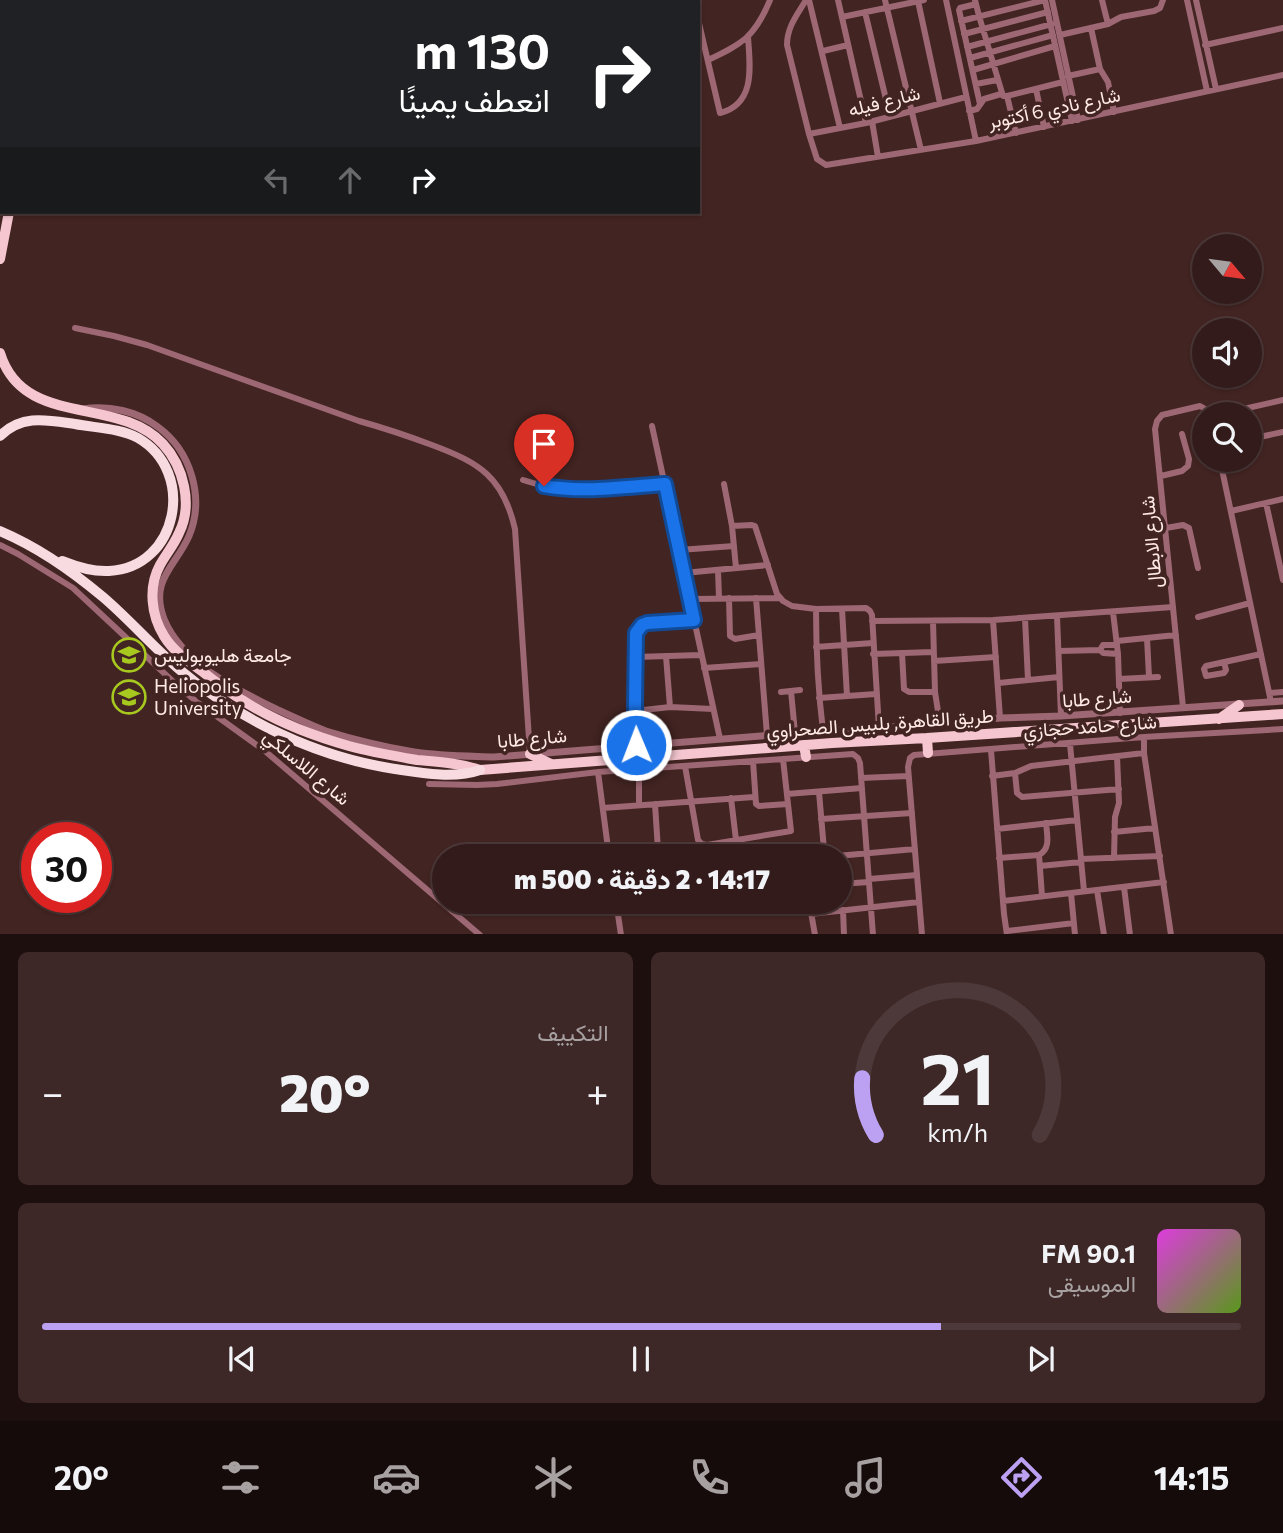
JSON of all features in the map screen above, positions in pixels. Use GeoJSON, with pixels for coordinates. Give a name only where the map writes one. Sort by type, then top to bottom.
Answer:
{"type":"FeatureCollection","features":[{"type":"Feature","properties":{"kind":"highway"},"geometry":{"type":"LineString","coordinates":[[0,259],[9,214]]}},
{"type":"Feature","properties":{"kind":"highway","name":"طريق القاهرة, بلبيس الصحراوي"},"geometry":{"type":"LineString","coordinates":[[0,353],[7,371],[25,391],[52,403],[131,422],[162,443],[177,465],[185,492],[185,515],[181,531],[156,576],[152,589],[158,625],[172,646],[198,668],[292,725],[349,746],[480,769],[804,745],[1283,715]]}},
{"type":"Feature","properties":{"kind":"highway"},"geometry":{"type":"LineString","coordinates":[[0,436],[19,422],[35,420],[127,433],[153,449],[172,478],[174,495],[170,526],[150,555],[137,563],[121,570],[92,571],[46,554]]}},
{"type":"Feature","properties":{"kind":"highway"},"geometry":{"type":"LineString","coordinates":[[0,531],[46,554],[103,597],[181,671],[240,712],[285,736],[319,750],[365,763],[412,771],[466,774],[480,769]]}},
{"type":"Feature","properties":{"kind":"highway"},"geometry":{"type":"LineString","coordinates":[[1219,719],[1239,705]]}},
{"type":"Feature","properties":{"kind":"highway"},"geometry":{"type":"LineString","coordinates":[[927,738],[928,753]]}},
{"type":"Feature","properties":{"kind":"highway"},"geometry":{"type":"LineString","coordinates":[[804,745],[806,757]]}},
{"type":"Feature","properties":{"kind":"highway"},"geometry":{"type":"LineString","coordinates":[[530,754],[552,764]]}},
{"type":"Feature","properties":{"kind":"highway"},"geometry":{"type":"LineString","coordinates":[[618,759],[619,771]]}},
{"type":"Feature","properties":{"kind":"street"},"geometry":{"type":"LineString","coordinates":[[708,61],[748,37],[770,0]]}},
{"type":"Feature","properties":{"kind":"street"},"geometry":{"type":"LineString","coordinates":[[808,0],[823,51],[840,128]]}},
{"type":"Feature","properties":{"kind":"street"},"geometry":{"type":"LineString","coordinates":[[808,0],[790,26],[786,45],[809,134]]}},
{"type":"Feature","properties":{"kind":"street"},"geometry":{"type":"LineString","coordinates":[[838,0],[878,157]]}},
{"type":"Feature","properties":{"kind":"street"},"geometry":{"type":"LineString","coordinates":[[946,0],[976,141]]}},
{"type":"Feature","properties":{"kind":"street"},"geometry":{"type":"LineString","coordinates":[[961,21],[1045,0],[1054,24]]}},
{"type":"Feature","properties":{"kind":"street"},"geometry":{"type":"LineString","coordinates":[[1052,0],[1056,35],[1075,121]]}},
{"type":"Feature","properties":{"kind":"street"},"geometry":{"type":"LineString","coordinates":[[1102,0],[1108,24]]}},
{"type":"Feature","properties":{"kind":"street"},"geometry":{"type":"LineString","coordinates":[[970,58],[1108,24],[1121,17],[1157,9],[1163,0]]}},
{"type":"Feature","properties":{"kind":"street"},"geometry":{"type":"LineString","coordinates":[[1186,0],[1207,92]]}},
{"type":"Feature","properties":{"kind":"street"},"geometry":{"type":"LineString","coordinates":[[1196,0],[1216,89]]}},
{"type":"Feature","properties":{"kind":"street"},"geometry":{"type":"LineString","coordinates":[[842,17],[886,4],[921,1],[940,103]]}},
{"type":"Feature","properties":{"kind":"street"},"geometry":{"type":"LineString","coordinates":[[980,104],[960,8],[976,2],[997,80],[1016,133]]}},
{"type":"Feature","properties":{"kind":"street"},"geometry":{"type":"LineString","coordinates":[[886,4],[921,150]]}},
{"type":"Feature","properties":{"kind":"street"},"geometry":{"type":"LineString","coordinates":[[865,12],[890,116]]}},
{"type":"Feature","properties":{"kind":"street"},"geometry":{"type":"LineString","coordinates":[[964,34],[1048,12]]}},
{"type":"Feature","properties":{"kind":"street"},"geometry":{"type":"LineString","coordinates":[[967,47],[1054,24]]}},
{"type":"Feature","properties":{"kind":"street"},"geometry":{"type":"LineString","coordinates":[[700,27],[720,113],[730,110],[740,102],[749,81],[748,37]]}},
{"type":"Feature","properties":{"kind":"street"},"geometry":{"type":"LineString","coordinates":[[1091,28],[1100,69],[1108,82],[1114,111]]}},
{"type":"Feature","properties":{"kind":"street"},"geometry":{"type":"LineString","coordinates":[[1205,45],[1283,28]]}},
{"type":"Feature","properties":{"kind":"street"},"geometry":{"type":"LineString","coordinates":[[1056,35],[1055,46],[1066,79]]}},
{"type":"Feature","properties":{"kind":"street"},"geometry":{"type":"LineString","coordinates":[[823,51],[848,45]]}},
{"type":"Feature","properties":{"kind":"street"},"geometry":{"type":"LineString","coordinates":[[973,70],[1055,46]]}},
{"type":"Feature","properties":{"kind":"street"},"geometry":{"type":"LineString","coordinates":[[969,111],[977,109],[984,99],[1036,89],[1100,69]]}},
{"type":"Feature","properties":{"kind":"street","name":"شارع نادي 6 أكتوبر"},"geometry":{"type":"LineString","coordinates":[[809,134],[817,159],[830,165],[976,141],[1283,75]]}},
{"type":"Feature","properties":{"kind":"street"},"geometry":{"type":"LineString","coordinates":[[976,84],[997,80]]}},
{"type":"Feature","properties":{"kind":"street"},"geometry":{"type":"LineString","coordinates":[[1036,89],[1044,127]]}},
{"type":"Feature","properties":{"kind":"street","name":"شارع فيله"},"geometry":{"type":"LineString","coordinates":[[809,134],[966,97]]}},
{"type":"Feature","properties":{"kind":"street"},"geometry":{"type":"LineString","coordinates":[[75,328],[147,345],[402,434],[461,456],[486,473],[508,506],[515,530],[530,754]]}},
{"type":"Feature","properties":{"kind":"street"},"geometry":{"type":"LineString","coordinates":[[1262,405],[1283,400]]}},
{"type":"Feature","properties":{"kind":"street","name":"شارع الابطال"},"geometry":{"type":"LineString","coordinates":[[1183,707],[1156,429],[1157,421],[1162,415],[1192,408]]}},
{"type":"Feature","properties":{"kind":"street"},"geometry":{"type":"LineString","coordinates":[[652,426],[719,739]]}},
{"type":"Feature","properties":{"kind":"street"},"geometry":{"type":"LineString","coordinates":[[1262,436],[1283,432]]}},
{"type":"Feature","properties":{"kind":"street"},"geometry":{"type":"LineString","coordinates":[[1161,476],[1182,471],[1188,466],[1189,459],[1182,434]]}},
{"type":"Feature","properties":{"kind":"street"},"geometry":{"type":"LineString","coordinates":[[1223,472],[1271,702]]}},
{"type":"Feature","properties":{"kind":"street"},"geometry":{"type":"LineString","coordinates":[[523,480],[544,486],[573,489],[665,484]]}},
{"type":"Feature","properties":{"kind":"street"},"geometry":{"type":"LineString","coordinates":[[724,484],[736,568]]}},
{"type":"Feature","properties":{"kind":"street"},"geometry":{"type":"LineString","coordinates":[[1231,511],[1283,499]]}},
{"type":"Feature","properties":{"kind":"street"},"geometry":{"type":"LineString","coordinates":[[1266,503],[1283,580]]}},
{"type":"Feature","properties":{"kind":"street"},"geometry":{"type":"LineString","coordinates":[[1166,528],[1183,525],[1189,528],[1198,568]]}},
{"type":"Feature","properties":{"kind":"street"},"geometry":{"type":"LineString","coordinates":[[732,526],[755,526],[780,598]]}},
{"type":"Feature","properties":{"kind":"street","name":"شارع اللاسلكي"},"geometry":{"type":"LineString","coordinates":[[0,545],[73,588],[189,695],[265,751],[480,934]]}},
{"type":"Feature","properties":{"kind":"street"},"geometry":{"type":"LineString","coordinates":[[679,550],[734,546]]}},
{"type":"Feature","properties":{"kind":"street"},"geometry":{"type":"LineString","coordinates":[[0,552],[12,551]]}},
{"type":"Feature","properties":{"kind":"street"},"geometry":{"type":"LineString","coordinates":[[684,573],[768,565]]}},
{"type":"Feature","properties":{"kind":"street"},"geometry":{"type":"LineString","coordinates":[[718,569],[719,598]]}},
{"type":"Feature","properties":{"kind":"street"},"geometry":{"type":"LineString","coordinates":[[729,598],[730,636],[735,639],[759,635]]}},
{"type":"Feature","properties":{"kind":"street"},"geometry":{"type":"LineString","coordinates":[[757,598],[767,735]]}},
{"type":"Feature","properties":{"kind":"street"},"geometry":{"type":"LineString","coordinates":[[690,600],[780,598],[792,606],[816,609],[866,608],[872,618],[879,727]]}},
{"type":"Feature","properties":{"kind":"street"},"geometry":{"type":"LineString","coordinates":[[1198,617],[1250,603]]}},
{"type":"Feature","properties":{"kind":"street"},"geometry":{"type":"LineString","coordinates":[[872,618],[993,620],[1173,607]]}},
{"type":"Feature","properties":{"kind":"street"},"geometry":{"type":"LineString","coordinates":[[816,609],[816,647],[823,731]]}},
{"type":"Feature","properties":{"kind":"street"},"geometry":{"type":"LineString","coordinates":[[842,609],[847,696]]}},
{"type":"Feature","properties":{"kind":"street"},"geometry":{"type":"LineString","coordinates":[[1113,612],[1118,653],[1120,713]]}},
{"type":"Feature","properties":{"kind":"street"},"geometry":{"type":"LineString","coordinates":[[1057,616],[1061,716]]}},
{"type":"Feature","properties":{"kind":"street"},"geometry":{"type":"LineString","coordinates":[[1025,618],[1028,680]]}},
{"type":"Feature","properties":{"kind":"street"},"geometry":{"type":"LineString","coordinates":[[636,745],[636,633],[647,623],[694,620]]}},
{"type":"Feature","properties":{"kind":"street"},"geometry":{"type":"LineString","coordinates":[[993,620],[1000,718]]}},
{"type":"Feature","properties":{"kind":"street"},"geometry":{"type":"LineString","coordinates":[[933,621],[935,692],[940,724]]}},
{"type":"Feature","properties":{"kind":"street"},"geometry":{"type":"LineString","coordinates":[[1100,650],[1103,645],[1176,635]]}},
{"type":"Feature","properties":{"kind":"street"},"geometry":{"type":"LineString","coordinates":[[1147,638],[1149,677]]}},
{"type":"Feature","properties":{"kind":"street"},"geometry":{"type":"LineString","coordinates":[[816,647],[873,643]]}},
{"type":"Feature","properties":{"kind":"street"},"geometry":{"type":"LineString","coordinates":[[1059,651],[1100,650],[1103,653],[1118,653]]}},
{"type":"Feature","properties":{"kind":"street"},"geometry":{"type":"LineString","coordinates":[[873,654],[933,652]]}},
{"type":"Feature","properties":{"kind":"street"},"geometry":{"type":"LineString","coordinates":[[902,653],[906,691],[935,692]]}},
{"type":"Feature","properties":{"kind":"street"},"geometry":{"type":"LineString","coordinates":[[1224,662],[1261,654]]}},
{"type":"Feature","properties":{"kind":"street"},"geometry":{"type":"LineString","coordinates":[[635,657],[701,655]]}},
{"type":"Feature","properties":{"kind":"street"},"geometry":{"type":"LineString","coordinates":[[666,656],[670,707]]}},
{"type":"Feature","properties":{"kind":"street"},"geometry":{"type":"LineString","coordinates":[[934,661],[996,657]]}},
{"type":"Feature","properties":{"kind":"street"},"geometry":{"type":"LineString","coordinates":[[704,668],[761,664]]}},
{"type":"Feature","properties":{"kind":"street"},"geometry":{"type":"LineString","coordinates":[[999,683],[1059,677]]}},
{"type":"Feature","properties":{"kind":"street"},"geometry":{"type":"LineString","coordinates":[[1119,679],[1158,677]]}},
{"type":"Feature","properties":{"kind":"street"},"geometry":{"type":"LineString","coordinates":[[791,691],[795,733]]}},
{"type":"Feature","properties":{"kind":"street"},"geometry":{"type":"LineString","coordinates":[[781,692],[800,691]]}},
{"type":"Feature","properties":{"kind":"street"},"geometry":{"type":"LineString","coordinates":[[1270,693],[1283,692]]}},
{"type":"Feature","properties":{"kind":"street"},"geometry":{"type":"LineString","coordinates":[[819,698],[876,694]]}},
{"type":"Feature","properties":{"kind":"street","name":"شارع طابا"},"geometry":{"type":"LineString","coordinates":[[245,698],[324,730],[379,745],[454,756],[494,757],[1000,718],[1120,713],[1283,701]]}},
{"type":"Feature","properties":{"kind":"street"},"geometry":{"type":"LineString","coordinates":[[635,711],[670,707],[713,709]]}},
{"type":"Feature","properties":{"kind":"street","name":"شارع حامد حجازي"},"geometry":{"type":"LineString","coordinates":[[928,753],[1283,729]]}},
{"type":"Feature","properties":{"kind":"street"},"geometry":{"type":"LineString","coordinates":[[1144,737],[1144,753],[1171,934]]}},
{"type":"Feature","properties":{"kind":"street"},"geometry":{"type":"LineString","coordinates":[[1070,744],[1084,891]]}},
{"type":"Feature","properties":{"kind":"street"},"geometry":{"type":"LineString","coordinates":[[991,750],[1007,933],[1074,923]]}},
{"type":"Feature","properties":{"kind":"street"},"geometry":{"type":"LineString","coordinates":[[922,934],[908,767],[910,758],[914,755],[928,753]]}},
{"type":"Feature","properties":{"kind":"street"},"geometry":{"type":"LineString","coordinates":[[992,776],[1015,773],[1031,766],[1144,753]]}},
{"type":"Feature","properties":{"kind":"street"},"geometry":{"type":"LineString","coordinates":[[429,784],[497,784],[598,772],[853,754],[860,762],[873,934]]}},
{"type":"Feature","properties":{"kind":"street"},"geometry":{"type":"LineString","coordinates":[[1114,858],[1115,817],[1119,803],[1117,756]]}},
{"type":"Feature","properties":{"kind":"street"},"geometry":{"type":"LineString","coordinates":[[685,766],[700,842],[707,845],[791,831],[783,759]]}},
{"type":"Feature","properties":{"kind":"street"},"geometry":{"type":"LineString","coordinates":[[753,761],[755,802],[759,806],[788,804]]}},
{"type":"Feature","properties":{"kind":"street"},"geometry":{"type":"LineString","coordinates":[[639,770],[639,805]]}},
{"type":"Feature","properties":{"kind":"street"},"geometry":{"type":"LineString","coordinates":[[598,772],[608,844]]}},
{"type":"Feature","properties":{"kind":"street"},"geometry":{"type":"LineString","coordinates":[[1015,773],[1017,793],[1020,796],[1118,789]]}},
{"type":"Feature","properties":{"kind":"street"},"geometry":{"type":"LineString","coordinates":[[861,778],[908,776]]}},
{"type":"Feature","properties":{"kind":"street"},"geometry":{"type":"LineString","coordinates":[[787,794],[862,788]]}},
{"type":"Feature","properties":{"kind":"street"},"geometry":{"type":"LineString","coordinates":[[819,792],[823,844]]}},
{"type":"Feature","properties":{"kind":"street"},"geometry":{"type":"LineString","coordinates":[[603,808],[754,797]]}},
{"type":"Feature","properties":{"kind":"street"},"geometry":{"type":"LineString","coordinates":[[731,798],[736,840]]}},
{"type":"Feature","properties":{"kind":"street"},"geometry":{"type":"LineString","coordinates":[[654,804],[657,844]]}},
{"type":"Feature","properties":{"kind":"street"},"geometry":{"type":"LineString","coordinates":[[821,819],[912,813]]}},
{"type":"Feature","properties":{"kind":"street"},"geometry":{"type":"LineString","coordinates":[[997,829],[1077,820]]}},
{"type":"Feature","properties":{"kind":"street"},"geometry":{"type":"LineString","coordinates":[[999,858],[1039,855],[1044,852],[1047,847],[1046,823]]}},
{"type":"Feature","properties":{"kind":"street"},"geometry":{"type":"LineString","coordinates":[[1114,832],[1155,828]]}},
{"type":"Feature","properties":{"kind":"street"},"geometry":{"type":"LineString","coordinates":[[852,854],[915,849]]}},
{"type":"Feature","properties":{"kind":"street"},"geometry":{"type":"LineString","coordinates":[[1039,855],[1042,896]]}},
{"type":"Feature","properties":{"kind":"street"},"geometry":{"type":"LineString","coordinates":[[1040,866],[1160,856]]}},
{"type":"Feature","properties":{"kind":"street"},"geometry":{"type":"LineString","coordinates":[[852,882],[917,875]]}},
{"type":"Feature","properties":{"kind":"street"},"geometry":{"type":"LineString","coordinates":[[1003,901],[1164,882]]}},
{"type":"Feature","properties":{"kind":"street"},"geometry":{"type":"LineString","coordinates":[[1124,887],[1130,934]]}},
{"type":"Feature","properties":{"kind":"street"},"geometry":{"type":"LineString","coordinates":[[1097,890],[1104,934]]}},
{"type":"Feature","properties":{"kind":"street"},"geometry":{"type":"LineString","coordinates":[[1071,893],[1075,934]]}},
{"type":"Feature","properties":{"kind":"street"},"geometry":{"type":"LineString","coordinates":[[852,909],[919,902]]}},
{"type":"Feature","properties":{"kind":"street"},"geometry":{"type":"LineString","coordinates":[[618,914],[621,934]]}},
{"type":"Feature","properties":{"kind":"street"},"geometry":{"type":"LineString","coordinates":[[811,914],[815,934]]}},
{"type":"Feature","properties":{"kind":"street"},"geometry":{"type":"LineString","coordinates":[[843,914],[844,934]]}},
{"type":"Feature","properties":{"kind":"place","name":"جامعة هليوبوليس"},"geometry":{"type":"Point","coordinates":[129,655]}},
{"type":"Feature","properties":{"kind":"place","name":"Heliopolis University"},"geometry":{"type":"Point","coordinates":[129,697]}},
{"type":"Feature","properties":{"kind":"route"},"geometry":{"type":"LineString","coordinates":[[544,486],[557,489],[602,489],[665,484],[694,620],[647,623],[636,633],[636,745]]}}]}
